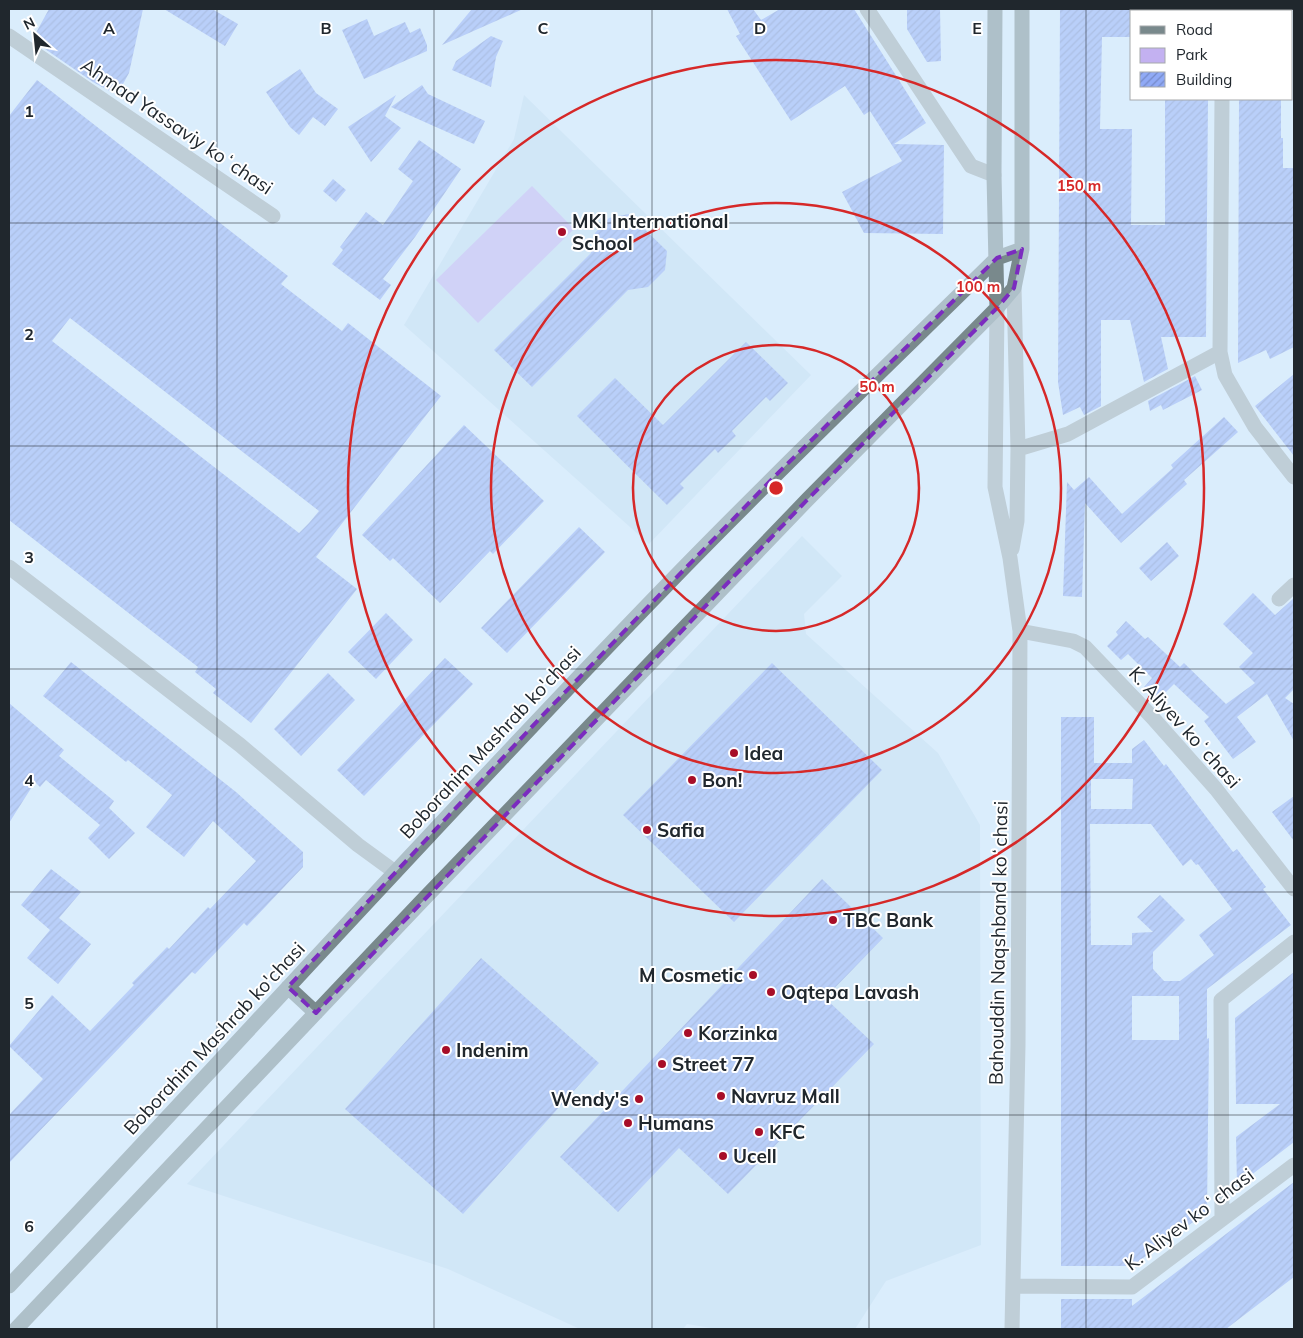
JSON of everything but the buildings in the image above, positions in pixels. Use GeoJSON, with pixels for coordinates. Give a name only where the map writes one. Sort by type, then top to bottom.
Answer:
{"type":"FeatureCollection","features":[{"type":"Feature","properties":{"kind":"main road"},"geometry":{"type":"LineString","coordinates":[[995,9],[994,175],[997,308]]}},
{"type":"Feature","properties":{"kind":"main road"},"geometry":{"type":"LineString","coordinates":[[16,1329],[808,499],[997,308],[1014,288],[1022,249],[1022,9]]}},
{"type":"Feature","properties":{"kind":"main road","name":"Boborahim Mashrab ko'chasi"},"geometry":{"type":"LineString","coordinates":[[9,1286],[395,872],[669,583],[997,258],[1022,249]]}},
{"type":"Feature","properties":{"kind":"main road"},"geometry":{"type":"LineString","coordinates":[[288,988],[316,1013]]}},
{"type":"Feature","properties":{"kind":"street"},"geometry":{"type":"LineString","coordinates":[[867,9],[971,166],[994,175]]}},
{"type":"Feature","properties":{"kind":"street","name":"Ahmad Yassaviy koʻchasi"},"geometry":{"type":"LineString","coordinates":[[9,36],[273,216]]}},
{"type":"Feature","properties":{"kind":"street"},"geometry":{"type":"LineString","coordinates":[[1222,100],[1220,352],[1225,375],[1255,427],[1294,477]]}},
{"type":"Feature","properties":{"kind":"street"},"geometry":{"type":"LineString","coordinates":[[1010,558],[1016,521],[1018,449],[1014,288]]}},
{"type":"Feature","properties":{"kind":"street"},"geometry":{"type":"LineString","coordinates":[[997,308],[995,487],[1010,558]]}},
{"type":"Feature","properties":{"kind":"street"},"geometry":{"type":"LineString","coordinates":[[1018,449],[1068,434],[1220,352]]}},
{"type":"Feature","properties":{"kind":"street","name":"Bahouddin Naqshband koʻchasi"},"geometry":{"type":"LineString","coordinates":[[1010,558],[1020,631],[1018,1035],[1012,1329]]}},
{"type":"Feature","properties":{"kind":"street"},"geometry":{"type":"LineString","coordinates":[[9,567],[240,745],[358,845],[395,872]]}},
{"type":"Feature","properties":{"kind":"street"},"geometry":{"type":"LineString","coordinates":[[1279,599],[1294,585]]}},
{"type":"Feature","properties":{"kind":"street","name":"K. Aliyev koʻchasi"},"geometry":{"type":"LineString","coordinates":[[1020,631],[1073,641],[1085,647],[1152,717],[1216,789],[1294,889]]}},
{"type":"Feature","properties":{"kind":"street"},"geometry":{"type":"LineString","coordinates":[[1222,1220],[1221,1000],[1294,942]]}},
{"type":"Feature","properties":{"kind":"street","name":"K. Aliyev koʻchasi"},"geometry":{"type":"LineString","coordinates":[[1013,1286],[1132,1287],[1294,1165]]}},
{"type":"Feature","properties":{"kind":"highlighted area"},"geometry":{"type":"Polygon","coordinates":[[[1022,249],[1014,288],[997,308],[808,499],[316,1013],[288,987],[542,716],[774,477],[997,258],[1022,249]]]}},
{"type":"Feature","properties":{"kind":"shaded area","name":"MKI International School"},"geometry":{"type":"Polygon","coordinates":[[[524,95],[811,375],[649,544],[404,325],[514,139],[524,95]]]}},
{"type":"Feature","properties":{"kind":"shaded area","name":"Navruz Mall"},"geometry":{"type":"Polygon","coordinates":[[[802,536],[842,576],[804,614],[806,634],[938,753],[980,825],[981,1245],[886,1281],[855,1329],[717,1329],[687,1324],[683,1329],[580,1329],[448,1269],[187,1184],[802,536]]]}},
{"type":"Feature","properties":{"kind":"green space"},"geometry":{"type":"Polygon","coordinates":[[[532,186],[574,229],[478,323],[436,280],[532,186]]]}},
{"type":"Feature","properties":{"kind":"place","name":"MKI International School"},"geometry":{"type":"Point","coordinates":[562,232]}},
{"type":"Feature","properties":{"kind":"place","name":"Idea"},"geometry":{"type":"Point","coordinates":[734,753]}},
{"type":"Feature","properties":{"kind":"place","name":"Bon!"},"geometry":{"type":"Point","coordinates":[692,780]}},
{"type":"Feature","properties":{"kind":"place","name":"Safia"},"geometry":{"type":"Point","coordinates":[647,830]}},
{"type":"Feature","properties":{"kind":"place","name":"TBC Bank"},"geometry":{"type":"Point","coordinates":[833,920]}},
{"type":"Feature","properties":{"kind":"place","name":"M Cosmetic"},"geometry":{"type":"Point","coordinates":[753,975]}},
{"type":"Feature","properties":{"kind":"place","name":"Oqtepa Lavash"},"geometry":{"type":"Point","coordinates":[771,992]}},
{"type":"Feature","properties":{"kind":"place","name":"Korzinka"},"geometry":{"type":"Point","coordinates":[688,1033]}},
{"type":"Feature","properties":{"kind":"place","name":"Indenim"},"geometry":{"type":"Point","coordinates":[446,1050]}},
{"type":"Feature","properties":{"kind":"place","name":"Street 77"},"geometry":{"type":"Point","coordinates":[662,1064]}},
{"type":"Feature","properties":{"kind":"place","name":"Navruz Mall"},"geometry":{"type":"Point","coordinates":[721,1096]}},
{"type":"Feature","properties":{"kind":"place","name":"Wendy's"},"geometry":{"type":"Point","coordinates":[639,1099]}},
{"type":"Feature","properties":{"kind":"place","name":"Humans"},"geometry":{"type":"Point","coordinates":[628,1123]}},
{"type":"Feature","properties":{"kind":"place","name":"KFC"},"geometry":{"type":"Point","coordinates":[759,1132]}},
{"type":"Feature","properties":{"kind":"place","name":"Ucell"},"geometry":{"type":"Point","coordinates":[723,1156]}}]}
